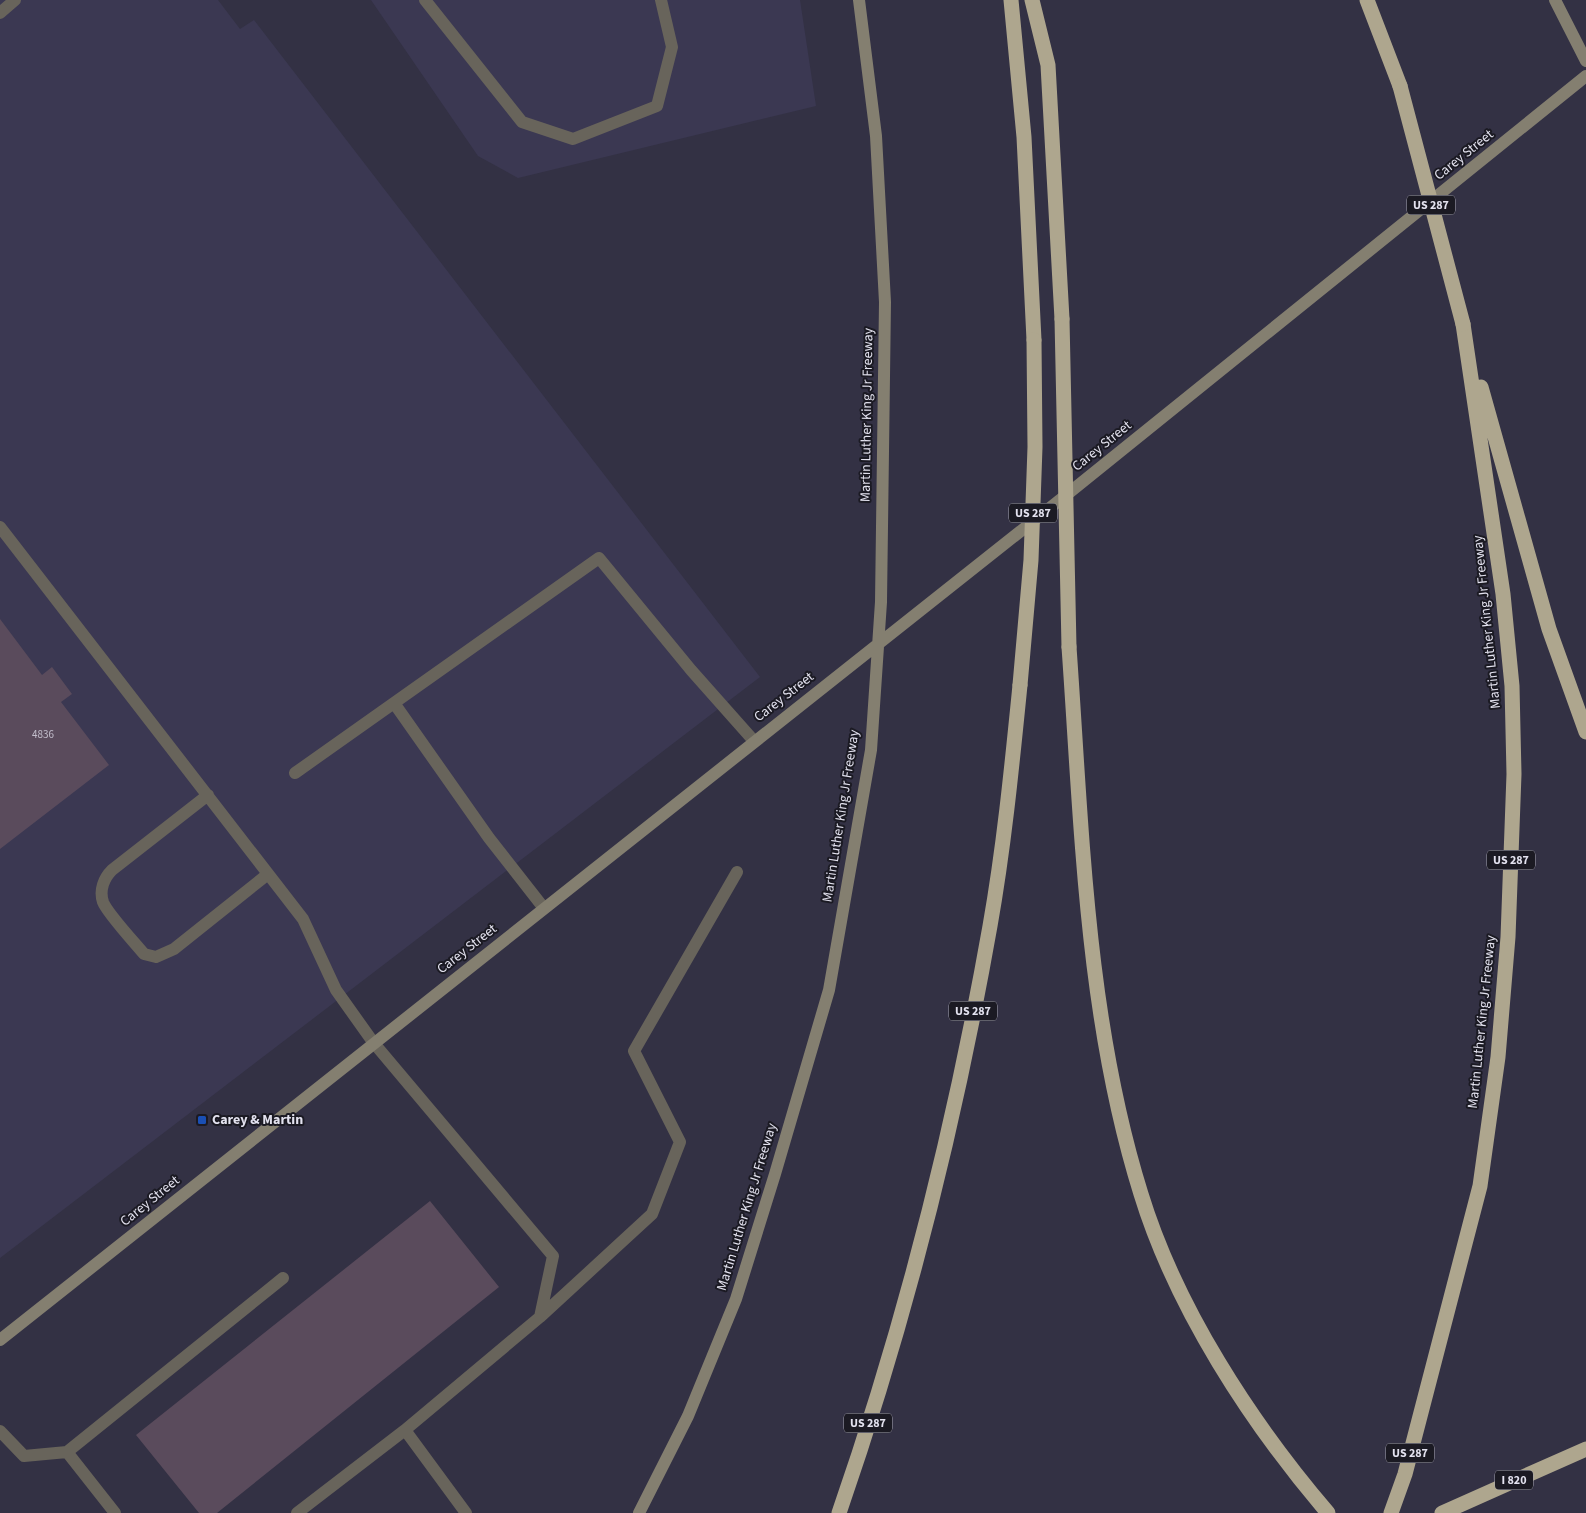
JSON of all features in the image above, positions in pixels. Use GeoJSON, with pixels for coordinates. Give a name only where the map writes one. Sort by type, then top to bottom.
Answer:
{"type":"FeatureCollection","features":[{"type":"Feature","properties":{"kind":"highway","name":"US 287"},"geometry":{"type":"LineString","coordinates":[[839,1513],[898,1322],[926,1221],[955,1098],[990,926],[1008,800],[1031,560],[1035,446],[1034,340],[1024,137],[1011,0]]}},
{"type":"Feature","properties":{"kind":"highway"},"geometry":{"type":"LineString","coordinates":[[1032,0],[1048,65],[1062,319],[1069,647],[1085,885],[1094,967],[1118,1115],[1141,1196],[1175,1280],[1212,1352],[1264,1431],[1299,1479],[1328,1513]]}},
{"type":"Feature","properties":{"kind":"highway","name":"Martin Luther King Jr Freeway"},"geometry":{"type":"LineString","coordinates":[[1367,0],[1400,86],[1462,324],[1503,594],[1512,686],[1514,774],[1508,937],[1498,1056],[1480,1186],[1405,1474],[1392,1513]]}},
{"type":"Feature","properties":{"kind":"highway"},"geometry":{"type":"LineString","coordinates":[[1462,324],[1549,629],[1586,732]]}},
{"type":"Feature","properties":{"kind":"highway","name":"I 820"},"geometry":{"type":"LineString","coordinates":[[1442,1513],[1586,1449]]}},
{"type":"Feature","properties":{"kind":"street","name":"Martin Luther King Jr Freeway"},"geometry":{"type":"LineString","coordinates":[[639,1513],[688,1416],[736,1299],[828,990],[871,750],[881,602],[885,302],[876,136],[858,0]]}},
{"type":"Feature","properties":{"kind":"street"},"geometry":{"type":"LineString","coordinates":[[1555,0],[1586,61]]}},
{"type":"Feature","properties":{"kind":"street","name":"Carey Street"},"geometry":{"type":"LineString","coordinates":[[0,1340],[373,1042],[1070,492],[1586,76]]}},
{"type":"Feature","properties":{"kind":"lane"},"geometry":{"type":"LineString","coordinates":[[0,13],[15,0]]}},
{"type":"Feature","properties":{"kind":"lane"},"geometry":{"type":"LineString","coordinates":[[425,0],[522,122],[573,138],[657,106],[672,47],[661,0]]}},
{"type":"Feature","properties":{"kind":"lane"},"geometry":{"type":"LineString","coordinates":[[1,530],[303,919],[336,990],[373,1042],[552,1256],[540,1317]]}},
{"type":"Feature","properties":{"kind":"lane"},"geometry":{"type":"LineString","coordinates":[[295,774],[598,558],[691,670],[754,741]]}},
{"type":"Feature","properties":{"kind":"lane"},"geometry":{"type":"LineString","coordinates":[[394,703],[489,838],[543,908]]}},
{"type":"Feature","properties":{"kind":"lane"},"geometry":{"type":"LineString","coordinates":[[208,796],[109,874],[102,890],[103,903],[144,954],[156,957],[174,949],[268,874]]}},
{"type":"Feature","properties":{"kind":"lane"},"geometry":{"type":"LineString","coordinates":[[297,1513],[405,1430],[540,1317],[652,1214],[680,1142],[634,1051],[737,872]]}},
{"type":"Feature","properties":{"kind":"lane"},"geometry":{"type":"LineString","coordinates":[[0,1431],[24,1456],[67,1452],[283,1278]]}},
{"type":"Feature","properties":{"kind":"lane"},"geometry":{"type":"LineString","coordinates":[[405,1430],[466,1513]]}},
{"type":"Feature","properties":{"kind":"lane"},"geometry":{"type":"LineString","coordinates":[[67,1452],[115,1513]]}},
{"type":"Feature","properties":{"kind":"shaded area"},"geometry":{"type":"Polygon","coordinates":[[[0,0],[218,0],[240,29],[254,20],[760,677],[0,1258],[0,0]]]}},
{"type":"Feature","properties":{"kind":"shaded area"},"geometry":{"type":"Polygon","coordinates":[[[371,0],[800,0],[816,106],[518,178],[478,156],[371,0]]]}},
{"type":"Feature","properties":{"kind":"building"},"geometry":{"type":"Polygon","coordinates":[[[0,619],[42,675],[52,667],[72,694],[61,702],[109,765],[0,849],[0,619]]]}},
{"type":"Feature","properties":{"kind":"building"},"geometry":{"type":"Polygon","coordinates":[[[430,1201],[499,1287],[217,1513],[199,1513],[136,1435],[430,1201]]]}},
{"type":"Feature","properties":{"kind":"place","name":"Carey & Martin"},"geometry":{"type":"Point","coordinates":[202,1120]}}]}
